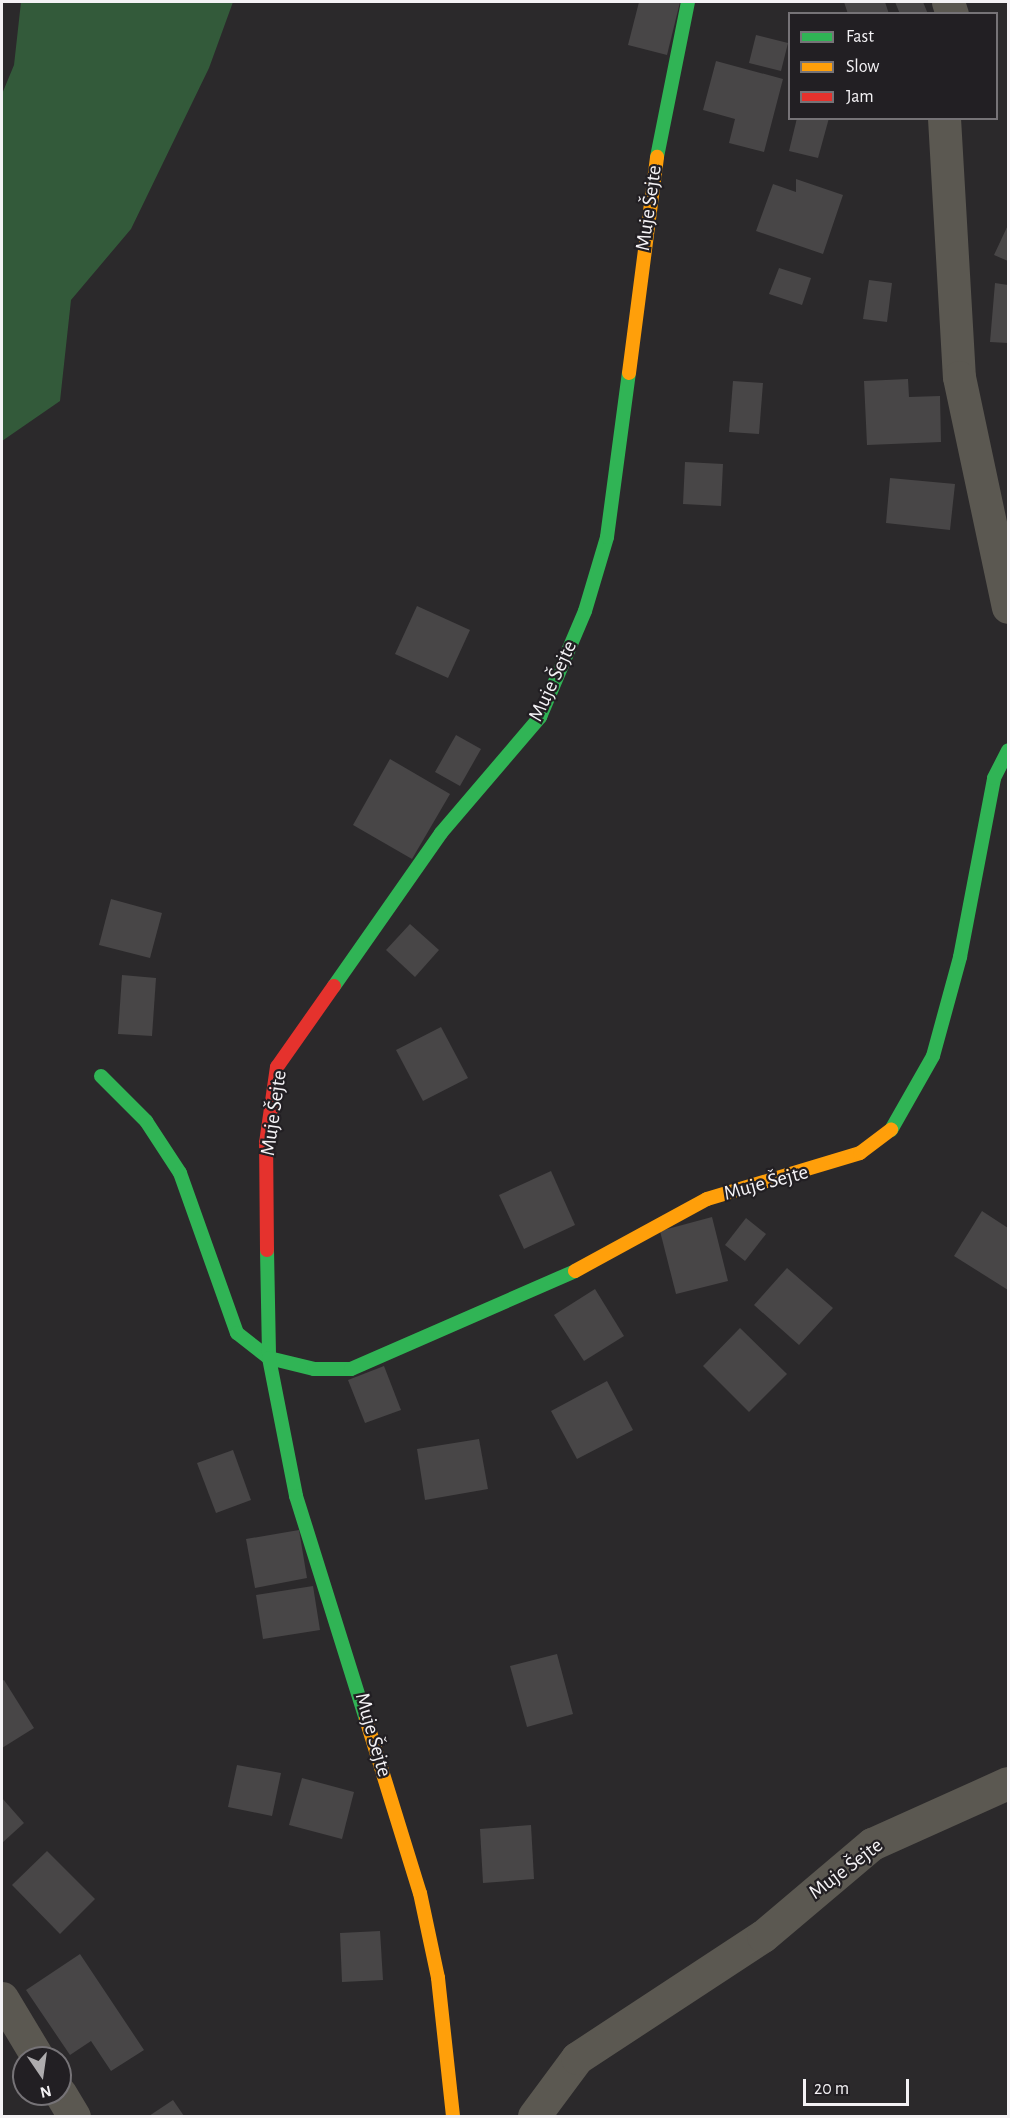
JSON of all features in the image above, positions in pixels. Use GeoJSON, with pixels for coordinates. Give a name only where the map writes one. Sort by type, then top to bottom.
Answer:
{"type":"FeatureCollection","features":[{"type":"Feature","properties":{"kind":"street","name":"Muje Šejte"},"geometry":{"type":"LineString","coordinates":[[453,2116],[438,1978],[420,1893],[296,1496],[269,1358],[266,1143],[277,1067],[441,833],[540,717],[585,611],[607,537],[662,117],[688,2]]}},
{"type":"Feature","properties":{"kind":"street"},"geometry":{"type":"LineString","coordinates":[[944,120],[959,377],[1008,607]]}},
{"type":"Feature","properties":{"kind":"street","name":"Muje Šejte"},"geometry":{"type":"LineString","coordinates":[[101,1076],[164,1146],[212,1255],[237,1334],[269,1358],[314,1369],[351,1369],[388,1356],[566,1276],[665,1218],[707,1199],[860,1153],[898,1125],[933,1056],[960,957],[994,777],[1008,750]]}},
{"type":"Feature","properties":{"kind":"street","name":"Muje Šejte"},"geometry":{"type":"LineString","coordinates":[[534,2116],[577,2058],[763,1936],[872,1844],[1008,1783]]}},
{"type":"Feature","properties":{"kind":"street"},"geometry":{"type":"LineString","coordinates":[[2,1998],[31,2046]]}},
{"type":"Feature","properties":{"kind":"green space"},"geometry":{"type":"Polygon","coordinates":[[[21,2],[233,2],[209,68],[131,229],[71,300],[60,401],[2,441],[2,94],[14,65],[21,2]]]}},
{"type":"Feature","properties":{"kind":"building"},"geometry":{"type":"Polygon","coordinates":[[[639,2],[680,2],[667,55],[628,45],[639,2]]]}},
{"type":"Feature","properties":{"kind":"building"},"geometry":{"type":"Polygon","coordinates":[[[844,2],[885,2],[888,12],[847,12],[844,2]]]}},
{"type":"Feature","properties":{"kind":"building"},"geometry":{"type":"Polygon","coordinates":[[[895,2],[923,2],[927,12],[899,12],[895,2]]]}},
{"type":"Feature","properties":{"kind":"building"},"geometry":{"type":"Polygon","coordinates":[[[756,35],[788,43],[781,71],[749,63],[756,35]]]}},
{"type":"Feature","properties":{"kind":"building"},"geometry":{"type":"Polygon","coordinates":[[[716,61],[783,79],[764,152],[729,143],[735,119],[703,110],[716,61]]]}},
{"type":"Feature","properties":{"kind":"building"},"geometry":{"type":"Polygon","coordinates":[[[797,120],[828,120],[818,158],[789,151],[797,120]]]}},
{"type":"Feature","properties":{"kind":"building"},"geometry":{"type":"Polygon","coordinates":[[[796,179],[843,195],[823,254],[756,231],[773,184],[796,192],[796,179]]]}},
{"type":"Feature","properties":{"kind":"building"},"geometry":{"type":"Polygon","coordinates":[[[1008,225],[1008,261],[994,255],[1008,225]]]}},
{"type":"Feature","properties":{"kind":"building"},"geometry":{"type":"Polygon","coordinates":[[[779,268],[811,278],[802,305],[769,294],[779,268]]]}},
{"type":"Feature","properties":{"kind":"building"},"geometry":{"type":"Polygon","coordinates":[[[869,280],[892,283],[887,322],[863,319],[869,280]]]}},
{"type":"Feature","properties":{"kind":"building"},"geometry":{"type":"Polygon","coordinates":[[[995,283],[1008,285],[1008,343],[990,342],[995,283]]]}},
{"type":"Feature","properties":{"kind":"building"},"geometry":{"type":"Polygon","coordinates":[[[908,379],[909,397],[940,396],[941,442],[867,445],[864,381],[908,379]]]}},
{"type":"Feature","properties":{"kind":"building"},"geometry":{"type":"Polygon","coordinates":[[[733,381],[763,383],[759,434],[729,432],[733,381]]]}},
{"type":"Feature","properties":{"kind":"building"},"geometry":{"type":"Polygon","coordinates":[[[685,462],[723,464],[721,506],[683,504],[685,462]]]}},
{"type":"Feature","properties":{"kind":"building"},"geometry":{"type":"Polygon","coordinates":[[[890,478],[955,484],[950,530],[886,523],[890,478]]]}},
{"type":"Feature","properties":{"kind":"building"},"geometry":{"type":"Polygon","coordinates":[[[417,606],[470,630],[448,678],[395,654],[417,606]]]}},
{"type":"Feature","properties":{"kind":"building"},"geometry":{"type":"Polygon","coordinates":[[[456,735],[481,749],[460,786],[435,772],[456,735]]]}},
{"type":"Feature","properties":{"kind":"building"},"geometry":{"type":"Polygon","coordinates":[[[390,759],[450,794],[412,859],[353,825],[390,759]]]}},
{"type":"Feature","properties":{"kind":"building"},"geometry":{"type":"Polygon","coordinates":[[[111,899],[162,913],[150,958],[99,945],[111,899]]]}},
{"type":"Feature","properties":{"kind":"building"},"geometry":{"type":"Polygon","coordinates":[[[410,924],[439,950],[415,977],[386,950],[410,924]]]}},
{"type":"Feature","properties":{"kind":"building"},"geometry":{"type":"Polygon","coordinates":[[[122,975],[156,978],[152,1036],[118,1034],[122,975]]]}},
{"type":"Feature","properties":{"kind":"building"},"geometry":{"type":"Polygon","coordinates":[[[441,1027],[468,1078],[423,1101],[396,1050],[441,1027]]]}},
{"type":"Feature","properties":{"kind":"building"},"geometry":{"type":"Polygon","coordinates":[[[551,1171],[575,1225],[524,1249],[499,1195],[551,1171]]]}},
{"type":"Feature","properties":{"kind":"building"},"geometry":{"type":"Polygon","coordinates":[[[982,1211],[1008,1228],[1008,1290],[954,1256],[982,1211]]]}},
{"type":"Feature","properties":{"kind":"building"},"geometry":{"type":"Polygon","coordinates":[[[712,1217],[728,1281],[676,1294],[660,1231],[712,1217]]]}},
{"type":"Feature","properties":{"kind":"building"},"geometry":{"type":"Polygon","coordinates":[[[746,1218],[766,1234],[745,1261],[725,1245],[746,1218]]]}},
{"type":"Feature","properties":{"kind":"building"},"geometry":{"type":"Polygon","coordinates":[[[787,1268],[833,1308],[799,1345],[754,1305],[787,1268]]]}},
{"type":"Feature","properties":{"kind":"building"},"geometry":{"type":"Polygon","coordinates":[[[595,1289],[624,1336],[584,1361],[554,1315],[595,1289]]]}},
{"type":"Feature","properties":{"kind":"building"},"geometry":{"type":"Polygon","coordinates":[[[740,1328],[787,1374],[749,1412],[703,1366],[740,1328]]]}},
{"type":"Feature","properties":{"kind":"building"},"geometry":{"type":"Polygon","coordinates":[[[384,1366],[401,1410],[365,1423],[348,1380],[384,1366]]]}},
{"type":"Feature","properties":{"kind":"building"},"geometry":{"type":"Polygon","coordinates":[[[607,1381],[633,1430],[577,1459],[551,1411],[607,1381]]]}},
{"type":"Feature","properties":{"kind":"building"},"geometry":{"type":"Polygon","coordinates":[[[479,1439],[488,1489],[425,1500],[417,1449],[479,1439]]]}},
{"type":"Feature","properties":{"kind":"building"},"geometry":{"type":"Polygon","coordinates":[[[233,1450],[251,1500],[216,1513],[197,1463],[233,1450]]]}},
{"type":"Feature","properties":{"kind":"building"},"geometry":{"type":"Polygon","coordinates":[[[299,1530],[307,1578],[255,1588],[246,1539],[299,1530]]]}},
{"type":"Feature","properties":{"kind":"building"},"geometry":{"type":"Polygon","coordinates":[[[313,1586],[320,1630],[263,1639],[256,1595],[313,1586]]]}},
{"type":"Feature","properties":{"kind":"building"},"geometry":{"type":"Polygon","coordinates":[[[557,1654],[573,1714],[527,1727],[510,1666],[557,1654]]]}},
{"type":"Feature","properties":{"kind":"building"},"geometry":{"type":"Polygon","coordinates":[[[4,1680],[34,1728],[2,1748],[2,1681],[4,1680]]]}},
{"type":"Feature","properties":{"kind":"building"},"geometry":{"type":"Polygon","coordinates":[[[237,1765],[281,1773],[272,1816],[228,1807],[237,1765]]]}},
{"type":"Feature","properties":{"kind":"building"},"geometry":{"type":"Polygon","coordinates":[[[302,1778],[354,1792],[342,1839],[289,1825],[302,1778]]]}},
{"type":"Feature","properties":{"kind":"building"},"geometry":{"type":"Polygon","coordinates":[[[2,1798],[24,1823],[2,1843],[2,1798]]]}},
{"type":"Feature","properties":{"kind":"building"},"geometry":{"type":"Polygon","coordinates":[[[531,1825],[534,1879],[483,1883],[480,1829],[531,1825]]]}},
{"type":"Feature","properties":{"kind":"building"},"geometry":{"type":"Polygon","coordinates":[[[47,1851],[95,1899],[60,1934],[12,1885],[47,1851]]]}},
{"type":"Feature","properties":{"kind":"building"},"geometry":{"type":"Polygon","coordinates":[[[380,1931],[383,1980],[342,1982],[340,1933],[380,1931]]]}},
{"type":"Feature","properties":{"kind":"building"},"geometry":{"type":"Polygon","coordinates":[[[80,1954],[144,2050],[111,2071],[91,2041],[72,2054],[72,2046],[64,2046],[26,1990],[80,1954]]]}},
{"type":"Feature","properties":{"kind":"building"},"geometry":{"type":"Polygon","coordinates":[[[173,2100],[184,2116],[149,2116],[173,2100]]]}},
{"type":"Feature","properties":{"kind":"traffic: fast"},"geometry":{"type":"LineString","coordinates":[[657,157],[688,2]]}},
{"type":"Feature","properties":{"kind":"traffic: fast"},"geometry":{"type":"LineString","coordinates":[[334,986],[441,833],[540,717],[585,611],[607,537],[629,373]]}},
{"type":"Feature","properties":{"kind":"traffic: fast"},"geometry":{"type":"LineString","coordinates":[[891,1130],[933,1056],[960,957],[994,778],[1008,750]]}},
{"type":"Feature","properties":{"kind":"traffic: fast"},"geometry":{"type":"LineString","coordinates":[[101,1076],[146,1121],[180,1173],[237,1333],[269,1358],[314,1369],[351,1369],[575,1271]]}},
{"type":"Feature","properties":{"kind":"traffic: fast"},"geometry":{"type":"LineString","coordinates":[[267,1250],[269,1358],[296,1496],[366,1719]]}},
{"type":"Feature","properties":{"kind":"traffic: slow"},"geometry":{"type":"LineString","coordinates":[[629,373],[657,157]]}},
{"type":"Feature","properties":{"kind":"traffic: slow"},"geometry":{"type":"LineString","coordinates":[[575,1271],[707,1199],[860,1153],[891,1130]]}},
{"type":"Feature","properties":{"kind":"traffic: slow"},"geometry":{"type":"LineString","coordinates":[[366,1719],[420,1893],[438,1978],[453,2116]]}},
{"type":"Feature","properties":{"kind":"traffic: jam"},"geometry":{"type":"LineString","coordinates":[[267,1250],[266,1143],[277,1067],[334,986]]}}]}
